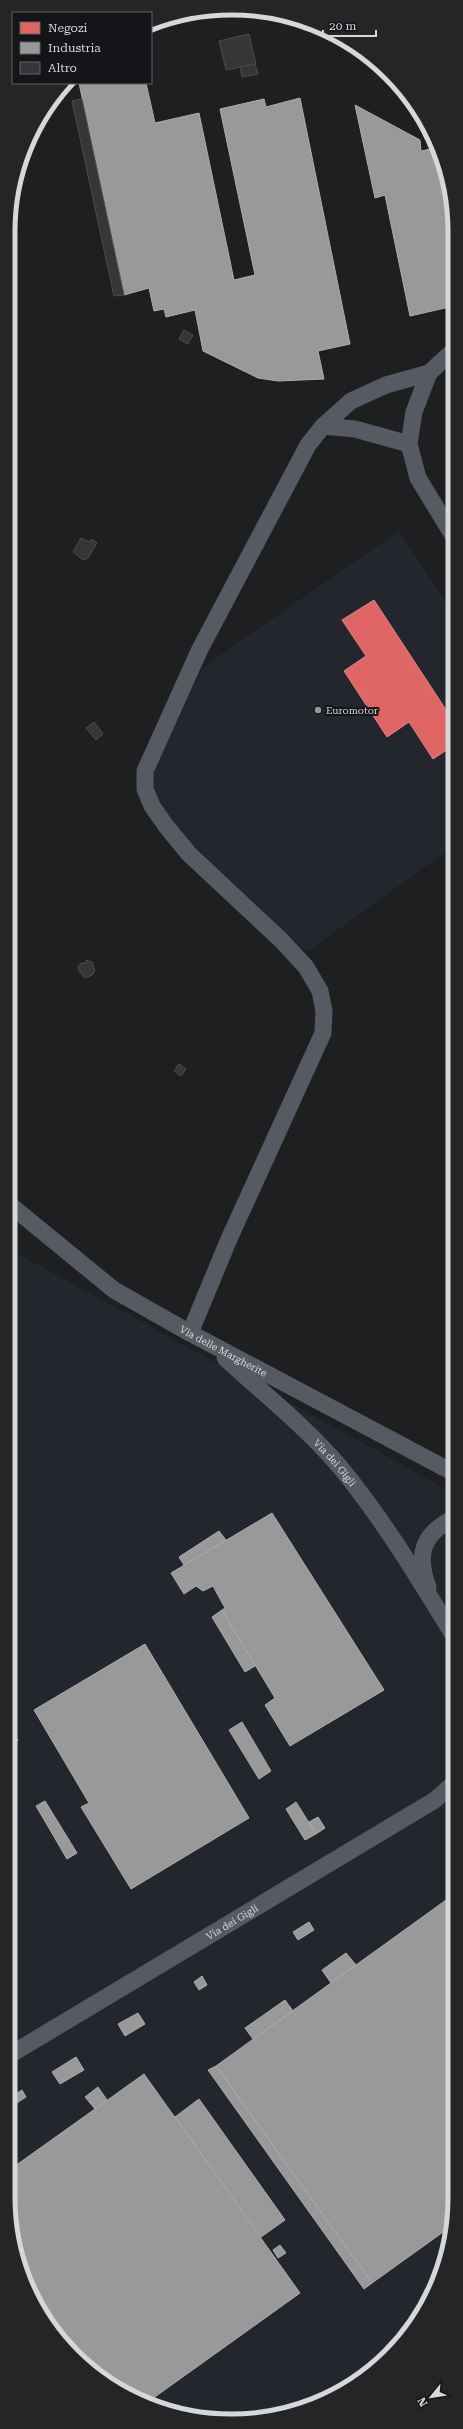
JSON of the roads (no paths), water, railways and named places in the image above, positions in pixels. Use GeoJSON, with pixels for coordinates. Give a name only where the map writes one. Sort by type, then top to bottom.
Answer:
{"type":"FeatureCollection","features":[{"type":"Feature","properties":{"kind":"street"},"geometry":{"type":"LineString","coordinates":[[448,356],[429,373],[414,412],[409,444],[418,478],[448,527]]}},
{"type":"Feature","properties":{"kind":"street"},"geometry":{"type":"LineString","coordinates":[[190,1333],[229,1239],[323,1034],[324,1011],[320,991],[306,967],[281,940],[189,854],[166,826],[152,806],[145,789],[145,771],[204,642],[308,445],[323,426],[351,401],[386,385],[429,373]]}},
{"type":"Feature","properties":{"kind":"street"},"geometry":{"type":"LineString","coordinates":[[323,426],[355,429],[409,444]]}},
{"type":"Feature","properties":{"kind":"street","name":"Via delle Margherite"},"geometry":{"type":"LineString","coordinates":[[15,1209],[114,1290],[190,1333],[448,1470]]}},
{"type":"Feature","properties":{"kind":"street","name":"Via dei Gigli"},"geometry":{"type":"LineString","coordinates":[[207,1342],[306,1431],[340,1468],[397,1548],[448,1627]]}},
{"type":"Feature","properties":{"kind":"street","name":"Via dei Gigli"},"geometry":{"type":"LineString","coordinates":[[436,1608],[423,1573],[422,1550],[432,1534],[448,1522]]}},
{"type":"Feature","properties":{"kind":"street","name":"Via dei Gigli"},"geometry":{"type":"LineString","coordinates":[[15,2052],[435,1800],[448,1788]]}},
{"type":"Feature","properties":{"kind":"place","name":"Euromotor"},"geometry":{"type":"Point","coordinates":[318,710]}}]}
